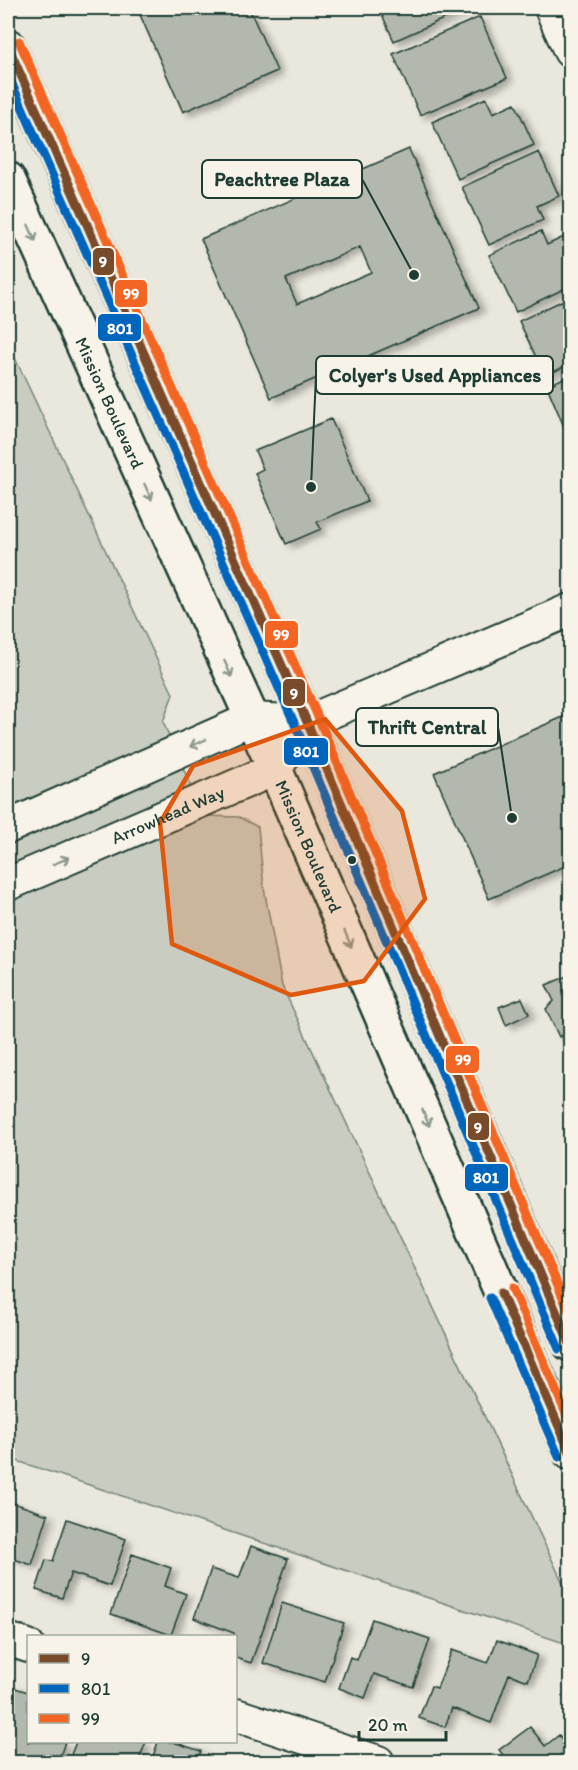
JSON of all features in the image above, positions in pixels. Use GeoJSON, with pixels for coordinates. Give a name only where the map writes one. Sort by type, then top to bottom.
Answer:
{"type":"FeatureCollection","features":[{"type":"Feature","properties":{"kind":"main road"},"geometry":{"type":"LineString","coordinates":[[8,46],[307,722],[570,1344]]}},
{"type":"Feature","properties":{"kind":"main road","name":"Mission Boulevard"},"geometry":{"type":"LineString","coordinates":[[8,179],[275,770],[570,1452]]}},
{"type":"Feature","properties":{"kind":"street"},"geometry":{"type":"LineString","coordinates":[[551,8],[570,51]]}},
{"type":"Feature","properties":{"kind":"street"},"geometry":{"type":"LineString","coordinates":[[8,827],[251,720],[307,722],[570,610]]}},
{"type":"Feature","properties":{"kind":"street"},"geometry":{"type":"LineString","coordinates":[[275,770],[307,722]]}},
{"type":"Feature","properties":{"kind":"street","name":"Arrowhead Way"},"geometry":{"type":"LineString","coordinates":[[8,884],[275,770]]}},
{"type":"Feature","properties":{"kind":"street"},"geometry":{"type":"LineString","coordinates":[[8,1639],[27,1646]]}},
{"type":"Feature","properties":{"kind":"street"},"geometry":{"type":"LineString","coordinates":[[237,1715],[378,1762]]}},
{"type":"Feature","properties":{"kind":"highlighted area"},"geometry":{"type":"Polygon","coordinates":[[[325,719],[402,811],[425,899],[364,981],[291,995],[172,944],[160,823],[193,766],[325,719]]]}},
{"type":"Feature","properties":{"kind":"shaded area"},"geometry":{"type":"Polygon","coordinates":[[[8,343],[173,694],[163,722],[204,816],[239,817],[258,827],[264,888],[282,986],[570,1598],[570,1645],[8,1458],[8,343]]]}},
{"type":"Feature","properties":{"kind":"building"},"geometry":{"type":"Polygon","coordinates":[[[137,8],[249,8],[277,71],[183,112],[137,8]]]}},
{"type":"Feature","properties":{"kind":"building"},"geometry":{"type":"Polygon","coordinates":[[[379,8],[468,8],[394,41],[379,8]]]}},
{"type":"Feature","properties":{"kind":"building"},"geometry":{"type":"Polygon","coordinates":[[[480,17],[507,78],[420,115],[393,54],[480,17]]]}},
{"type":"Feature","properties":{"kind":"building"},"geometry":{"type":"Polygon","coordinates":[[[486,98],[493,113],[515,103],[534,145],[458,179],[432,122],[486,98]]]}},
{"type":"Feature","properties":{"kind":"building"},"geometry":{"type":"Polygon","coordinates":[[[409,149],[479,308],[271,398],[201,239],[409,149]],[[360,247],[286,279],[297,304],[371,272],[360,247]]]}},
{"type":"Feature","properties":{"kind":"building"},"geometry":{"type":"Polygon","coordinates":[[[539,152],[559,196],[537,206],[543,220],[489,245],[462,187],[539,152]]]}},
{"type":"Feature","properties":{"kind":"building"},"geometry":{"type":"Polygon","coordinates":[[[541,231],[547,245],[570,234],[570,286],[516,312],[489,255],[541,231]]]}},
{"type":"Feature","properties":{"kind":"building"},"geometry":{"type":"Polygon","coordinates":[[[570,297],[570,364],[545,376],[519,321],[570,297]]]}},
{"type":"Feature","properties":{"kind":"building"},"geometry":{"type":"Polygon","coordinates":[[[570,375],[570,441],[547,386],[570,375]]]}},
{"type":"Feature","properties":{"kind":"building"},"geometry":{"type":"Polygon","coordinates":[[[331,419],[367,501],[317,522],[321,529],[286,544],[255,473],[263,469],[255,451],[331,419]]]}},
{"type":"Feature","properties":{"kind":"building"},"geometry":{"type":"Polygon","coordinates":[[[570,714],[570,864],[489,899],[434,773],[570,714]]]}},
{"type":"Feature","properties":{"kind":"building"},"geometry":{"type":"Polygon","coordinates":[[[570,975],[570,1036],[563,1040],[562,1035],[559,1037],[546,1009],[554,1001],[546,985],[570,975]]]}},
{"type":"Feature","properties":{"kind":"building"},"geometry":{"type":"Polygon","coordinates":[[[522,998],[529,1014],[506,1025],[499,1007],[522,998]]]}},
{"type":"Feature","properties":{"kind":"building"},"geometry":{"type":"Polygon","coordinates":[[[8,1501],[48,1515],[32,1565],[8,1557],[8,1501]]]}},
{"type":"Feature","properties":{"kind":"building"},"geometry":{"type":"Polygon","coordinates":[[[67,1519],[126,1539],[110,1586],[71,1573],[62,1598],[36,1590],[46,1560],[53,1561],[67,1519]]]}},
{"type":"Feature","properties":{"kind":"building"},"geometry":{"type":"Polygon","coordinates":[[[251,1546],[288,1559],[251,1663],[237,1658],[237,1635],[194,1618],[211,1569],[239,1578],[251,1546]]]}},
{"type":"Feature","properties":{"kind":"building"},"geometry":{"type":"Polygon","coordinates":[[[132,1554],[171,1568],[165,1586],[186,1594],[171,1635],[111,1614],[132,1554]]]}},
{"type":"Feature","properties":{"kind":"building"},"geometry":{"type":"Polygon","coordinates":[[[282,1603],[344,1623],[325,1682],[263,1663],[282,1603]]]}},
{"type":"Feature","properties":{"kind":"building"},"geometry":{"type":"Polygon","coordinates":[[[372,1619],[430,1639],[413,1687],[374,1674],[365,1698],[339,1688],[350,1657],[357,1660],[372,1619]]]}},
{"type":"Feature","properties":{"kind":"building"},"geometry":{"type":"Polygon","coordinates":[[[497,1640],[537,1655],[528,1681],[509,1674],[491,1723],[452,1708],[445,1727],[419,1718],[431,1686],[437,1688],[452,1650],[488,1663],[497,1640]]]}},
{"type":"Feature","properties":{"kind":"building"},"geometry":{"type":"Polygon","coordinates":[[[9,1686],[27,1692],[27,1743],[65,1743],[58,1762],[8,1762],[9,1686]]]}},
{"type":"Feature","properties":{"kind":"building"},"geometry":{"type":"Polygon","coordinates":[[[530,1727],[545,1746],[559,1735],[570,1750],[570,1762],[509,1762],[499,1750],[530,1727]]]}},
{"type":"Feature","properties":{"kind":"building"},"geometry":{"type":"Polygon","coordinates":[[[76,1743],[146,1743],[138,1762],[68,1762],[76,1743]]]}},
{"type":"Feature","properties":{"kind":"building"},"geometry":{"type":"Polygon","coordinates":[[[158,1743],[176,1743],[201,1751],[199,1758],[212,1762],[151,1762],[158,1743]]]}},
{"type":"Feature","properties":{"kind":"transit line","name":"99"},"geometry":{"type":"LineString","coordinates":[[19,41],[318,717],[570,1314]]}},
{"type":"Feature","properties":{"kind":"transit line","name":"9"},"geometry":{"type":"LineString","coordinates":[[8,46],[307,722],[570,1344]]}},
{"type":"Feature","properties":{"kind":"transit line","name":"801"},"geometry":{"type":"LineString","coordinates":[[8,75],[296,727],[559,1349]]}},
{"type":"Feature","properties":{"kind":"transit line","name":"99"},"geometry":{"type":"LineString","coordinates":[[512,1288],[570,1423]]}},
{"type":"Feature","properties":{"kind":"transit line","name":"9"},"geometry":{"type":"LineString","coordinates":[[501,1293],[570,1452]]}},
{"type":"Feature","properties":{"kind":"transit line","name":"801"},"geometry":{"type":"LineString","coordinates":[[490,1298],[559,1457]]}},
{"type":"Feature","properties":{"kind":"place","name":"Peachtree Plaza"},"geometry":{"type":"Point","coordinates":[414,275]}},
{"type":"Feature","properties":{"kind":"place","name":"Colyer's Used Appliances"},"geometry":{"type":"Point","coordinates":[311,487]}},
{"type":"Feature","properties":{"kind":"place","name":"Thrift Central"},"geometry":{"type":"Point","coordinates":[512,818]}}]}
